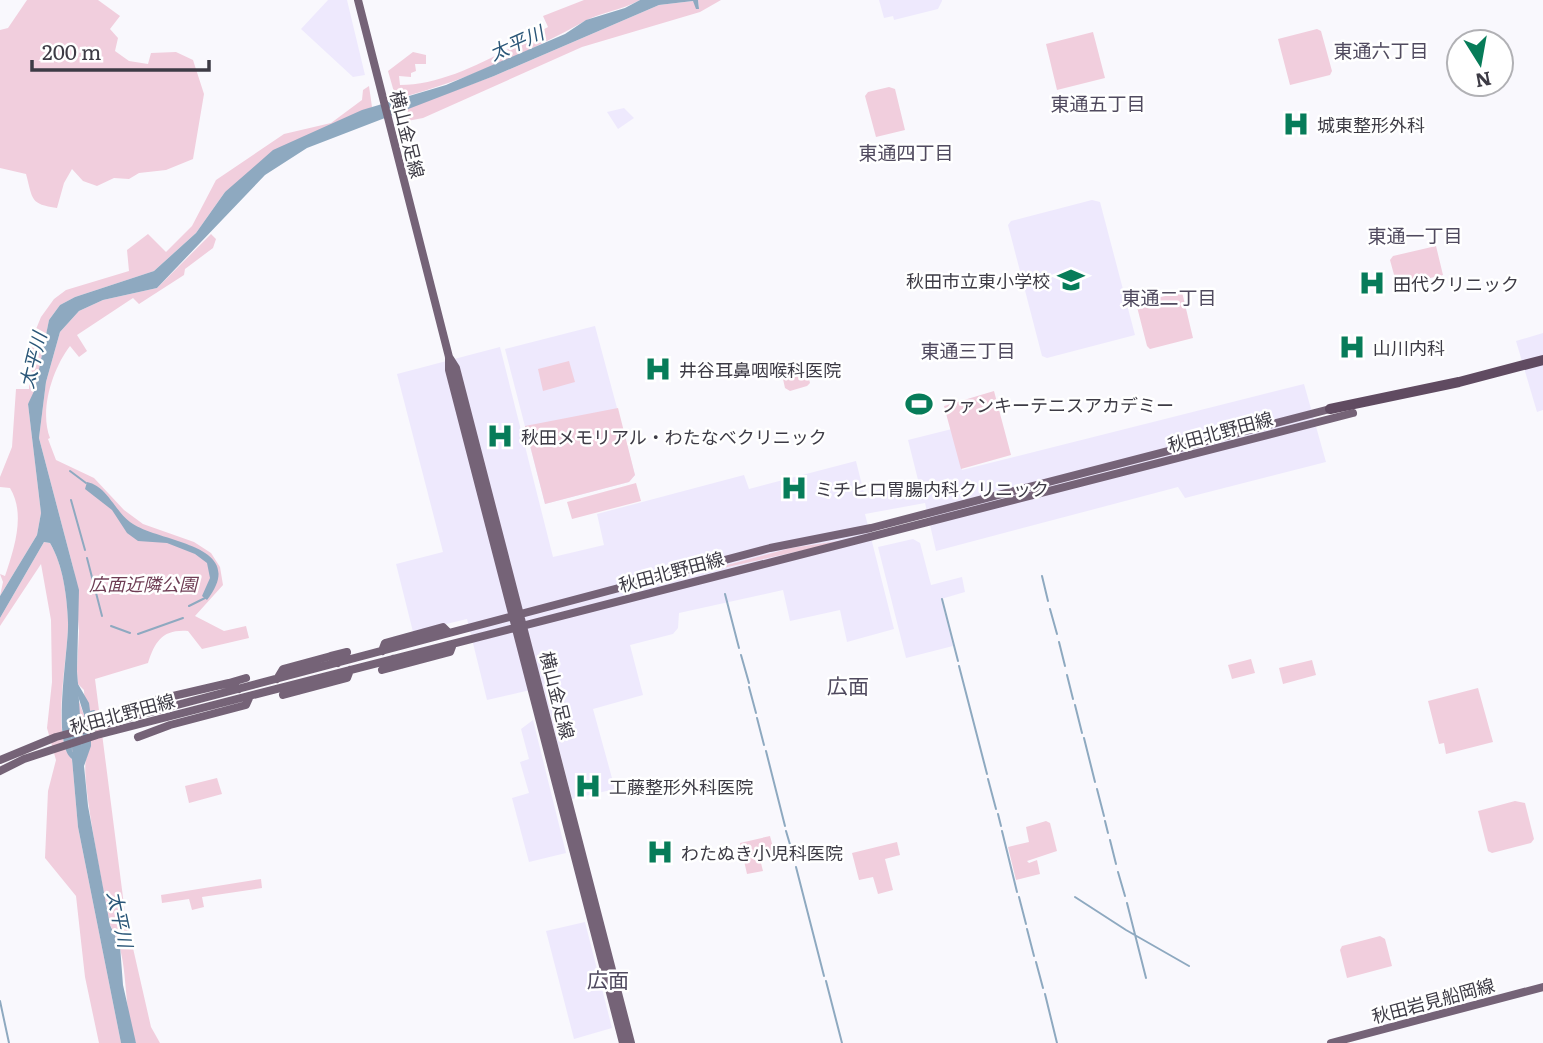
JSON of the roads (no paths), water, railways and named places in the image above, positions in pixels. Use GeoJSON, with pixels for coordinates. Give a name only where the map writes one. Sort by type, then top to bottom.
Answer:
{"type":"FeatureCollection","features":[{"type":"Feature","properties":{"kind":"highway"},"geometry":{"type":"LineString","coordinates":[[1330,409],[1395,397],[1543,360]]}},
{"type":"Feature","properties":{"kind":"highway"},"geometry":{"type":"LineString","coordinates":[[1353,413],[1395,397]]}},
{"type":"Feature","properties":{"kind":"main road","name":"横山金足線"},"geometry":{"type":"LineString","coordinates":[[358,0],[449,357],[456,368],[483,484],[631,1043]]}},
{"type":"Feature","properties":{"kind":"main road","name":"秋田北野田線"},"geometry":{"type":"LineString","coordinates":[[0,760],[239,689],[448,632],[770,548],[871,528],[1330,409]]}},
{"type":"Feature","properties":{"kind":"main road","name":"秋田北野田線"},"geometry":{"type":"LineString","coordinates":[[97,731],[250,696],[521,628],[670,587],[923,526],[1353,413]]}},
{"type":"Feature","properties":{"kind":"main road","name":"横山金足線"},"geometry":{"type":"LineString","coordinates":[[521,628],[623,1043]]}},
{"type":"Feature","properties":{"kind":"main road"},"geometry":{"type":"LineString","coordinates":[[382,670],[450,652],[453,644]]}},
{"type":"Feature","properties":{"kind":"main road"},"geometry":{"type":"LineString","coordinates":[[277,679],[283,669],[347,652]]}},
{"type":"Feature","properties":{"kind":"main road"},"geometry":{"type":"LineString","coordinates":[[331,656],[338,663]]}},
{"type":"Feature","properties":{"kind":"main road"},"geometry":{"type":"LineString","coordinates":[[393,659],[401,665]]}},
{"type":"Feature","properties":{"kind":"main road"},"geometry":{"type":"LineString","coordinates":[[282,695],[347,678],[351,670]]}},
{"type":"Feature","properties":{"kind":"main road"},"geometry":{"type":"LineString","coordinates":[[130,706],[246,678]]}},
{"type":"Feature","properties":{"kind":"main road"},"geometry":{"type":"LineString","coordinates":[[229,683],[239,689]]}},
{"type":"Feature","properties":{"kind":"main road"},"geometry":{"type":"LineString","coordinates":[[290,686],[298,691]]}},
{"type":"Feature","properties":{"kind":"main road"},"geometry":{"type":"LineString","coordinates":[[138,737],[170,724],[246,705],[250,696]]}},
{"type":"Feature","properties":{"kind":"main road","name":"秋田北野田線"},"geometry":{"type":"LineString","coordinates":[[0,771],[56,742]]}},
{"type":"Feature","properties":{"kind":"main road","name":"秋田岩見船岡線"},"geometry":{"type":"LineString","coordinates":[[1331,1043],[1543,988]]}},
{"type":"Feature","properties":{"kind":"water"},"geometry":{"type":"Polygon","coordinates":[[[640,0],[698,0],[699,9],[696,9],[693,1],[659,5],[494,76],[307,148],[265,175],[157,288],[103,300],[79,311],[60,332],[46,382],[39,438],[79,590],[78,684],[89,703],[91,718],[91,746],[84,766],[88,806],[110,925],[120,946],[123,985],[136,1043],[121,1043],[78,827],[72,759],[66,750],[63,735],[62,695],[68,635],[67,612],[61,571],[50,543],[44,542],[0,618],[0,596],[37,535],[41,513],[28,404],[35,389],[49,320],[60,305],[75,297],[154,271],[196,233],[225,192],[273,150],[362,110],[446,85],[565,34],[586,20],[625,8],[640,0]],[[78,696],[71,698],[72,752],[81,747],[85,718],[78,696]]]}},
{"type":"Feature","properties":{"kind":"water"},"geometry":{"type":"Polygon","coordinates":[[[87,482],[100,488],[130,522],[209,556],[217,567],[217,581],[207,600],[202,596],[210,578],[207,563],[195,554],[167,543],[138,541],[127,533],[112,510],[85,489],[87,482]]]}},
{"type":"Feature","properties":{"kind":"waterway"},"geometry":{"type":"LineString","coordinates":[[70,471],[86,483]]}},
{"type":"Feature","properties":{"kind":"waterway"},"geometry":{"type":"LineString","coordinates":[[71,500],[85,550]]}},
{"type":"Feature","properties":{"kind":"waterway"},"geometry":{"type":"LineString","coordinates":[[87,558],[102,616]]}},
{"type":"Feature","properties":{"kind":"waterway"},"geometry":{"type":"LineString","coordinates":[[1042,576],[1048,601]]}},
{"type":"Feature","properties":{"kind":"waterway"},"geometry":{"type":"LineString","coordinates":[[725,594],[739,648]]}},
{"type":"Feature","properties":{"kind":"waterway"},"geometry":{"type":"LineString","coordinates":[[189,606],[205,598]]}},
{"type":"Feature","properties":{"kind":"waterway"},"geometry":{"type":"LineString","coordinates":[[942,599],[958,661]]}},
{"type":"Feature","properties":{"kind":"waterway"},"geometry":{"type":"LineString","coordinates":[[1050,609],[1057,634]]}},
{"type":"Feature","properties":{"kind":"waterway"},"geometry":{"type":"LineString","coordinates":[[138,634],[183,618]]}},
{"type":"Feature","properties":{"kind":"waterway"},"geometry":{"type":"LineString","coordinates":[[111,626],[130,633]]}},
{"type":"Feature","properties":{"kind":"waterway"},"geometry":{"type":"LineString","coordinates":[[1059,642],[1065,666]]}},
{"type":"Feature","properties":{"kind":"waterway"},"geometry":{"type":"LineString","coordinates":[[741,655],[749,683]]}},
{"type":"Feature","properties":{"kind":"waterway"},"geometry":{"type":"LineString","coordinates":[[959,666],[987,774]]}},
{"type":"Feature","properties":{"kind":"waterway"},"geometry":{"type":"LineString","coordinates":[[1067,675],[1073,699]]}},
{"type":"Feature","properties":{"kind":"waterway","name":"太平川"},"geometry":{"type":"LineString","coordinates":[[73,685],[78,763]]}},
{"type":"Feature","properties":{"kind":"waterway"},"geometry":{"type":"LineString","coordinates":[[749,687],[756,713]]}},
{"type":"Feature","properties":{"kind":"waterway"},"geometry":{"type":"LineString","coordinates":[[1075,705],[1082,733]]}},
{"type":"Feature","properties":{"kind":"waterway"},"geometry":{"type":"LineString","coordinates":[[90,712],[94,711]]}},
{"type":"Feature","properties":{"kind":"waterway"},"geometry":{"type":"LineString","coordinates":[[757,718],[764,745]]}},
{"type":"Feature","properties":{"kind":"waterway"},"geometry":{"type":"LineString","coordinates":[[1084,738],[1095,782]]}},
{"type":"Feature","properties":{"kind":"waterway"},"geometry":{"type":"LineString","coordinates":[[766,751],[785,826]]}},
{"type":"Feature","properties":{"kind":"waterway"},"geometry":{"type":"LineString","coordinates":[[988,779],[996,809]]}},
{"type":"Feature","properties":{"kind":"waterway"},"geometry":{"type":"LineString","coordinates":[[1097,789],[1104,816]]}},
{"type":"Feature","properties":{"kind":"waterway"},"geometry":{"type":"LineString","coordinates":[[998,814],[1001,826]]}},
{"type":"Feature","properties":{"kind":"waterway"},"geometry":{"type":"LineString","coordinates":[[1105,821],[1108,833]]}},
{"type":"Feature","properties":{"kind":"waterway"},"geometry":{"type":"LineString","coordinates":[[786,831],[794,858]]}},
{"type":"Feature","properties":{"kind":"waterway"},"geometry":{"type":"LineString","coordinates":[[1002,831],[1017,892]]}},
{"type":"Feature","properties":{"kind":"waterway"},"geometry":{"type":"LineString","coordinates":[[1110,840],[1116,864]]}},
{"type":"Feature","properties":{"kind":"waterway"},"geometry":{"type":"LineString","coordinates":[[796,867],[824,976]]}},
{"type":"Feature","properties":{"kind":"waterway"},"geometry":{"type":"LineString","coordinates":[[1118,872],[1125,896]]}},
{"type":"Feature","properties":{"kind":"waterway"},"geometry":{"type":"LineString","coordinates":[[1019,897],[1026,924]]}},
{"type":"Feature","properties":{"kind":"waterway"},"geometry":{"type":"LineString","coordinates":[[1075,897],[1189,966]]}},
{"type":"Feature","properties":{"kind":"waterway"},"geometry":{"type":"LineString","coordinates":[[1127,903],[1146,978]]}},
{"type":"Feature","properties":{"kind":"waterway"},"geometry":{"type":"LineString","coordinates":[[1027,929],[1034,956]]}},
{"type":"Feature","properties":{"kind":"waterway"},"geometry":{"type":"LineString","coordinates":[[1036,962],[1043,988]]}},
{"type":"Feature","properties":{"kind":"waterway"},"geometry":{"type":"LineString","coordinates":[[826,981],[842,1043]]}},
{"type":"Feature","properties":{"kind":"waterway"},"geometry":{"type":"LineString","coordinates":[[1045,994],[1057,1043]]}},
{"type":"Feature","properties":{"kind":"waterway"},"geometry":{"type":"LineString","coordinates":[[0,1001],[9,1043]]}},
{"type":"Feature","properties":{"kind":"place","name":"城東整形外科"},"geometry":{"type":"Point","coordinates":[1296,124]}},
{"type":"Feature","properties":{"kind":"place","name":"秋田市立東小学校"},"geometry":{"type":"Point","coordinates":[1071,280]}},
{"type":"Feature","properties":{"kind":"place","name":"田代クリニック"},"geometry":{"type":"Point","coordinates":[1372,283]}},
{"type":"Feature","properties":{"kind":"place","name":"山川内科"},"geometry":{"type":"Point","coordinates":[1352,347]}},
{"type":"Feature","properties":{"kind":"place","name":"井谷耳鼻咽喉科医院"},"geometry":{"type":"Point","coordinates":[658,369]}},
{"type":"Feature","properties":{"kind":"place","name":"ファンキーテニスアカデミー"},"geometry":{"type":"Point","coordinates":[919,404]}},
{"type":"Feature","properties":{"kind":"place","name":"秋田メモリアル・わたなべクリニック"},"geometry":{"type":"Point","coordinates":[500,436]}},
{"type":"Feature","properties":{"kind":"place","name":"ミチヒロ胃腸内科クリニック"},"geometry":{"type":"Point","coordinates":[794,488]}},
{"type":"Feature","properties":{"kind":"place","name":"工藤整形外科医院"},"geometry":{"type":"Point","coordinates":[588,786]}},
{"type":"Feature","properties":{"kind":"place","name":"わたぬき小児科医院"},"geometry":{"type":"Point","coordinates":[660,852]}},
{"type":"Feature","properties":{"kind":"district","name":"東通六丁目"},"geometry":{"type":"Point","coordinates":[1381,50]}},
{"type":"Feature","properties":{"kind":"district","name":"東通五丁目"},"geometry":{"type":"Point","coordinates":[1098,103]}},
{"type":"Feature","properties":{"kind":"district","name":"東通四丁目"},"geometry":{"type":"Point","coordinates":[906,152]}},
{"type":"Feature","properties":{"kind":"district","name":"東通一丁目"},"geometry":{"type":"Point","coordinates":[1415,235]}},
{"type":"Feature","properties":{"kind":"district","name":"東通二丁目"},"geometry":{"type":"Point","coordinates":[1169,297]}},
{"type":"Feature","properties":{"kind":"district","name":"東通三丁目"},"geometry":{"type":"Point","coordinates":[968,350]}},
{"type":"Feature","properties":{"kind":"district","name":"広面"},"geometry":{"type":"Point","coordinates":[848,684]}},
{"type":"Feature","properties":{"kind":"district","name":"広面"},"geometry":{"type":"Point","coordinates":[608,978]}},
{"type":"Feature","properties":{"kind":"park label","name":"広面近隣公園"},"geometry":{"type":"Point","coordinates":[143,583]}}]}
